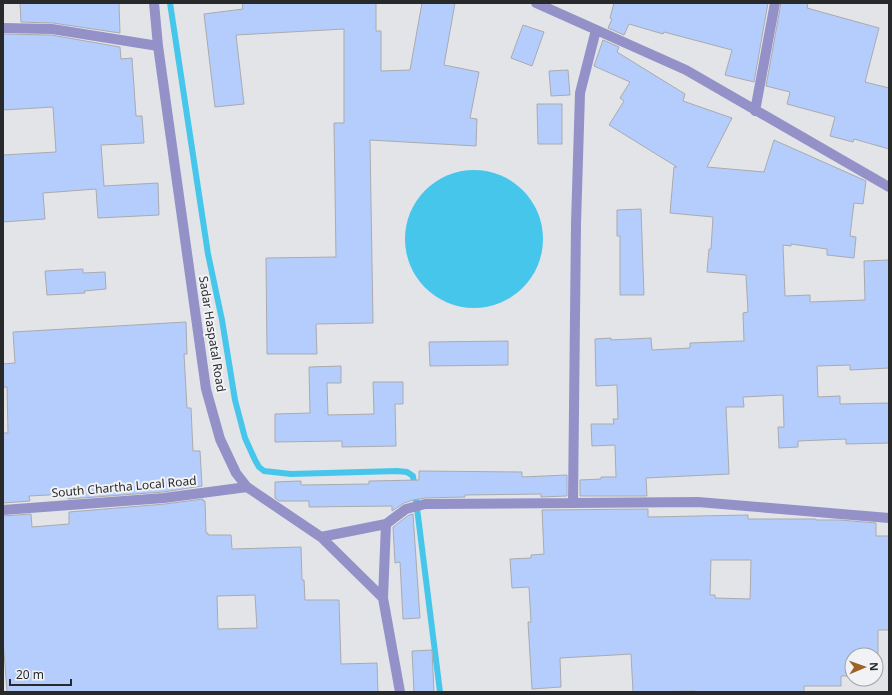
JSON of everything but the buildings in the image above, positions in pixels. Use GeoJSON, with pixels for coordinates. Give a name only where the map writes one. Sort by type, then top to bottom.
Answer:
{"type":"FeatureCollection","features":[{"type":"Feature","properties":{"kind":"street","name":"Sadar Haspatal Road"},"geometry":{"type":"LineString","coordinates":[[154,3],[158,46],[206,389],[220,439],[236,474],[247,487],[321,537],[383,598]]}},
{"type":"Feature","properties":{"kind":"street"},"geometry":{"type":"LineString","coordinates":[[536,3],[686,70],[889,187]]}},
{"type":"Feature","properties":{"kind":"street"},"geometry":{"type":"LineString","coordinates":[[755,111],[775,3]]}},
{"type":"Feature","properties":{"kind":"street"},"geometry":{"type":"LineString","coordinates":[[3,28],[52,29],[158,46]]}},
{"type":"Feature","properties":{"kind":"street"},"geometry":{"type":"LineString","coordinates":[[573,503],[576,224],[580,93],[596,30]]}},
{"type":"Feature","properties":{"kind":"street","name":"South Chartha Local Road"},"geometry":{"type":"LineString","coordinates":[[3,510],[164,498],[247,487]]}},
{"type":"Feature","properties":{"kind":"street"},"geometry":{"type":"LineString","coordinates":[[321,537],[386,524],[406,509],[426,504],[698,502],[889,518]]}},
{"type":"Feature","properties":{"kind":"street"},"geometry":{"type":"LineString","coordinates":[[386,524],[383,598],[400,692]]}},
{"type":"Feature","properties":{"kind":"water"},"geometry":{"type":"Polygon","coordinates":[[[481,170],[501,175],[513,181],[528,195],[538,212],[542,225],[542,253],[538,266],[532,278],[518,293],[501,303],[488,307],[467,308],[447,303],[435,297],[420,283],[410,266],[406,253],[405,232],[410,212],[416,200],[430,185],[447,175],[460,171],[481,170]]]}},
{"type":"Feature","properties":{"kind":"waterway"},"geometry":{"type":"LineString","coordinates":[[170,3],[208,254],[222,320],[235,400],[245,438],[259,467],[264,471],[291,474],[397,471],[407,472],[413,476],[440,692]]}}]}
